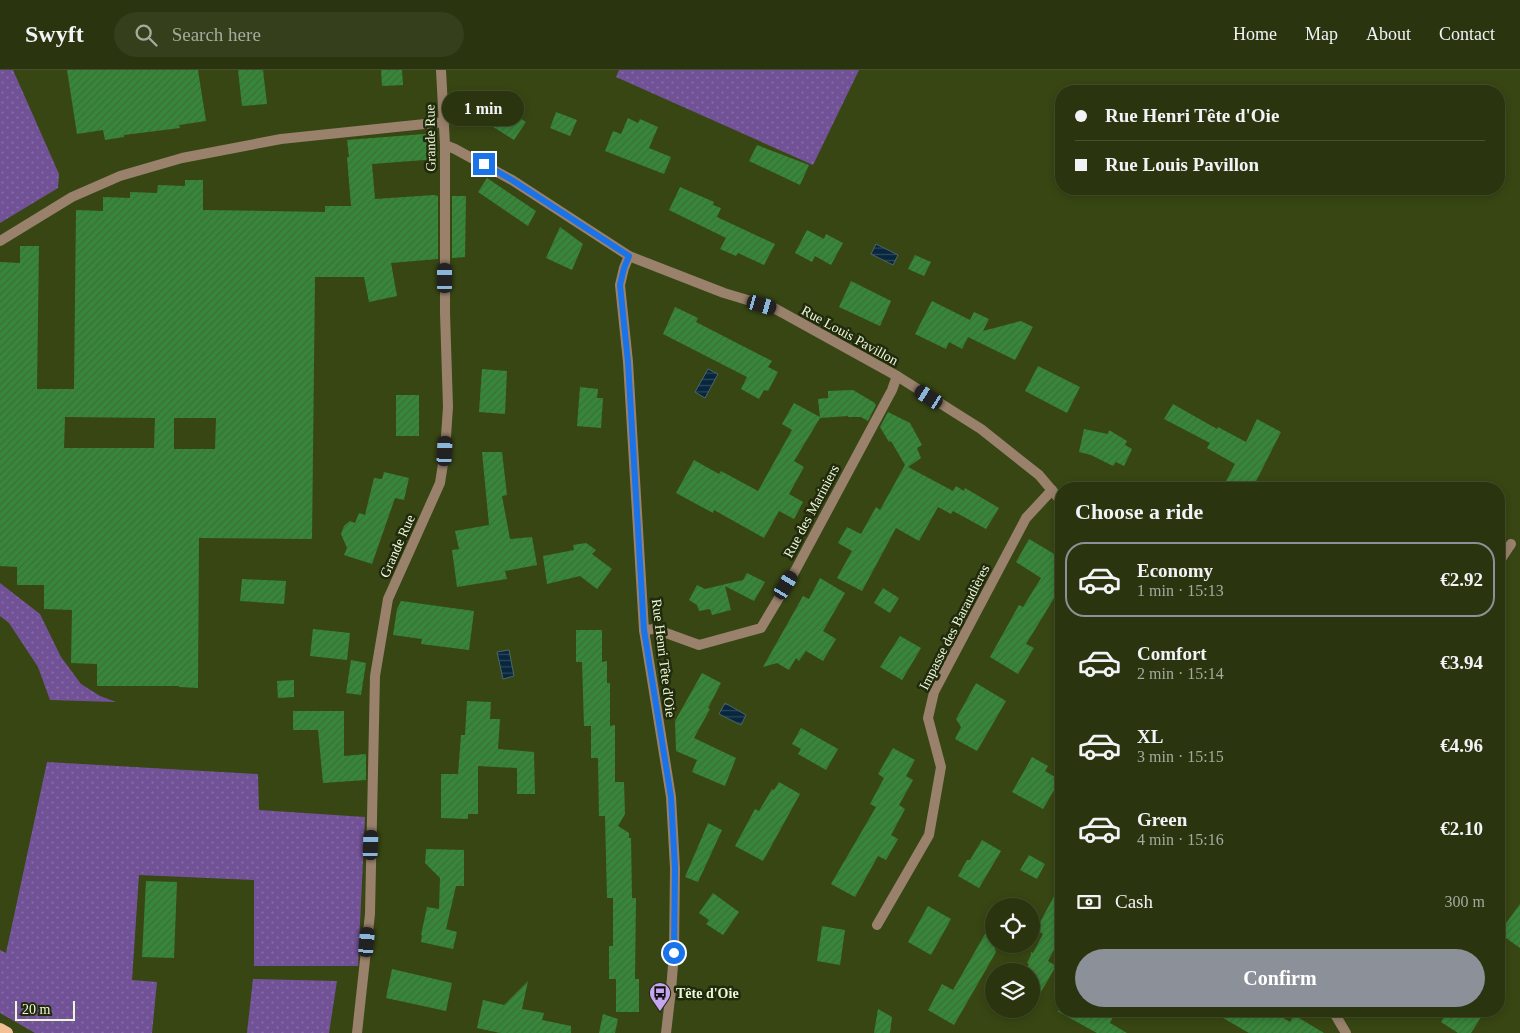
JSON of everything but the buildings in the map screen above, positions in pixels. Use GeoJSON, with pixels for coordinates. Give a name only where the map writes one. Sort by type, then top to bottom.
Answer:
{"type":"FeatureCollection","features":[{"type":"Feature","properties":{"kind":"main road"},"geometry":{"type":"LineString","coordinates":[[0,1029],[7,1033]]}},
{"type":"Feature","properties":{"kind":"street","name":"Grande Rue"},"geometry":{"type":"LineString","coordinates":[[357,1033],[370,914],[378,660],[388,599],[440,483],[445,451],[448,406],[445,314],[445,145],[441,70]]}},
{"type":"Feature","properties":{"kind":"street"},"geometry":{"type":"LineString","coordinates":[[0,241],[72,197],[120,176],[182,158],[281,139],[444,122]]}},
{"type":"Feature","properties":{"kind":"street","name":"Rue Louis Pavillon"},"geometry":{"type":"LineString","coordinates":[[445,145],[512,180],[629,256],[724,293],[774,308],[897,376],[981,429],[1040,476],[1055,494]]}},
{"type":"Feature","properties":{"kind":"street","name":"Rue Henri Tête d'Oie"},"geometry":{"type":"LineString","coordinates":[[629,256],[620,285],[628,362],[644,630],[671,797],[675,868],[672,990],[666,1033]]}},
{"type":"Feature","properties":{"kind":"street","name":"Rue des Mariniers"},"geometry":{"type":"LineString","coordinates":[[644,630],[655,629],[700,645],[761,628],[809,545],[892,390],[897,376]]}},
{"type":"Feature","properties":{"kind":"street","name":"Impasse des Baraudières"},"geometry":{"type":"LineString","coordinates":[[878,925],[929,835],[941,767],[928,718],[934,692],[1026,518],[1052,490]]}},
{"type":"Feature","properties":{"kind":"street"},"geometry":{"type":"LineString","coordinates":[[1505,552],[1510,544]]}},
{"type":"Feature","properties":{"kind":"street"},"geometry":{"type":"LineString","coordinates":[[1337,1017],[1346,1033]]}},
{"type":"Feature","properties":{"kind":"shaded area"},"geometry":{"type":"Polygon","coordinates":[[[0,70],[13,70],[59,174],[58,188],[0,223],[0,70]]]}},
{"type":"Feature","properties":{"kind":"shaded area"},"geometry":{"type":"Polygon","coordinates":[[[619,70],[859,70],[813,165],[616,77],[619,70]]]}},
{"type":"Feature","properties":{"kind":"shaded area"},"geometry":{"type":"Polygon","coordinates":[[[0,583],[40,614],[61,657],[81,684],[100,696],[116,702],[50,700],[38,667],[9,623],[0,616],[0,583]]]}},
{"type":"Feature","properties":{"kind":"shaded area"},"geometry":{"type":"Polygon","coordinates":[[[47,762],[258,774],[259,810],[365,817],[358,966],[254,966],[254,880],[139,875],[132,980],[157,982],[152,1033],[35,1033],[0,1013],[0,950],[6,953],[47,762]]]}},
{"type":"Feature","properties":{"kind":"shaded area"},"geometry":{"type":"Polygon","coordinates":[[[253,979],[337,981],[329,1033],[247,1033],[253,979]]]}},
{"type":"Feature","properties":{"kind":"water"},"geometry":{"type":"Polygon","coordinates":[[[876,244],[898,255],[893,265],[871,254],[876,244]]]}},
{"type":"Feature","properties":{"kind":"water"},"geometry":{"type":"Polygon","coordinates":[[[708,369],[718,374],[705,398],[695,392],[708,369]]]}},
{"type":"Feature","properties":{"kind":"water"},"geometry":{"type":"Polygon","coordinates":[[[509,650],[514,676],[503,679],[497,652],[509,650]]]}},
{"type":"Feature","properties":{"kind":"water"},"geometry":{"type":"Polygon","coordinates":[[[725,703],[746,715],[741,725],[719,714],[725,703]]]}},
{"type":"Feature","properties":{"kind":"place","name":"Tête d'Oie"},"geometry":{"type":"Point","coordinates":[660,1012]}},
{"type":"Feature","properties":{"kind":"route"},"geometry":{"type":"LineString","coordinates":[[484,164],[629,256],[620,285],[628,362],[644,630],[671,797],[675,868],[674,953]]}}]}
